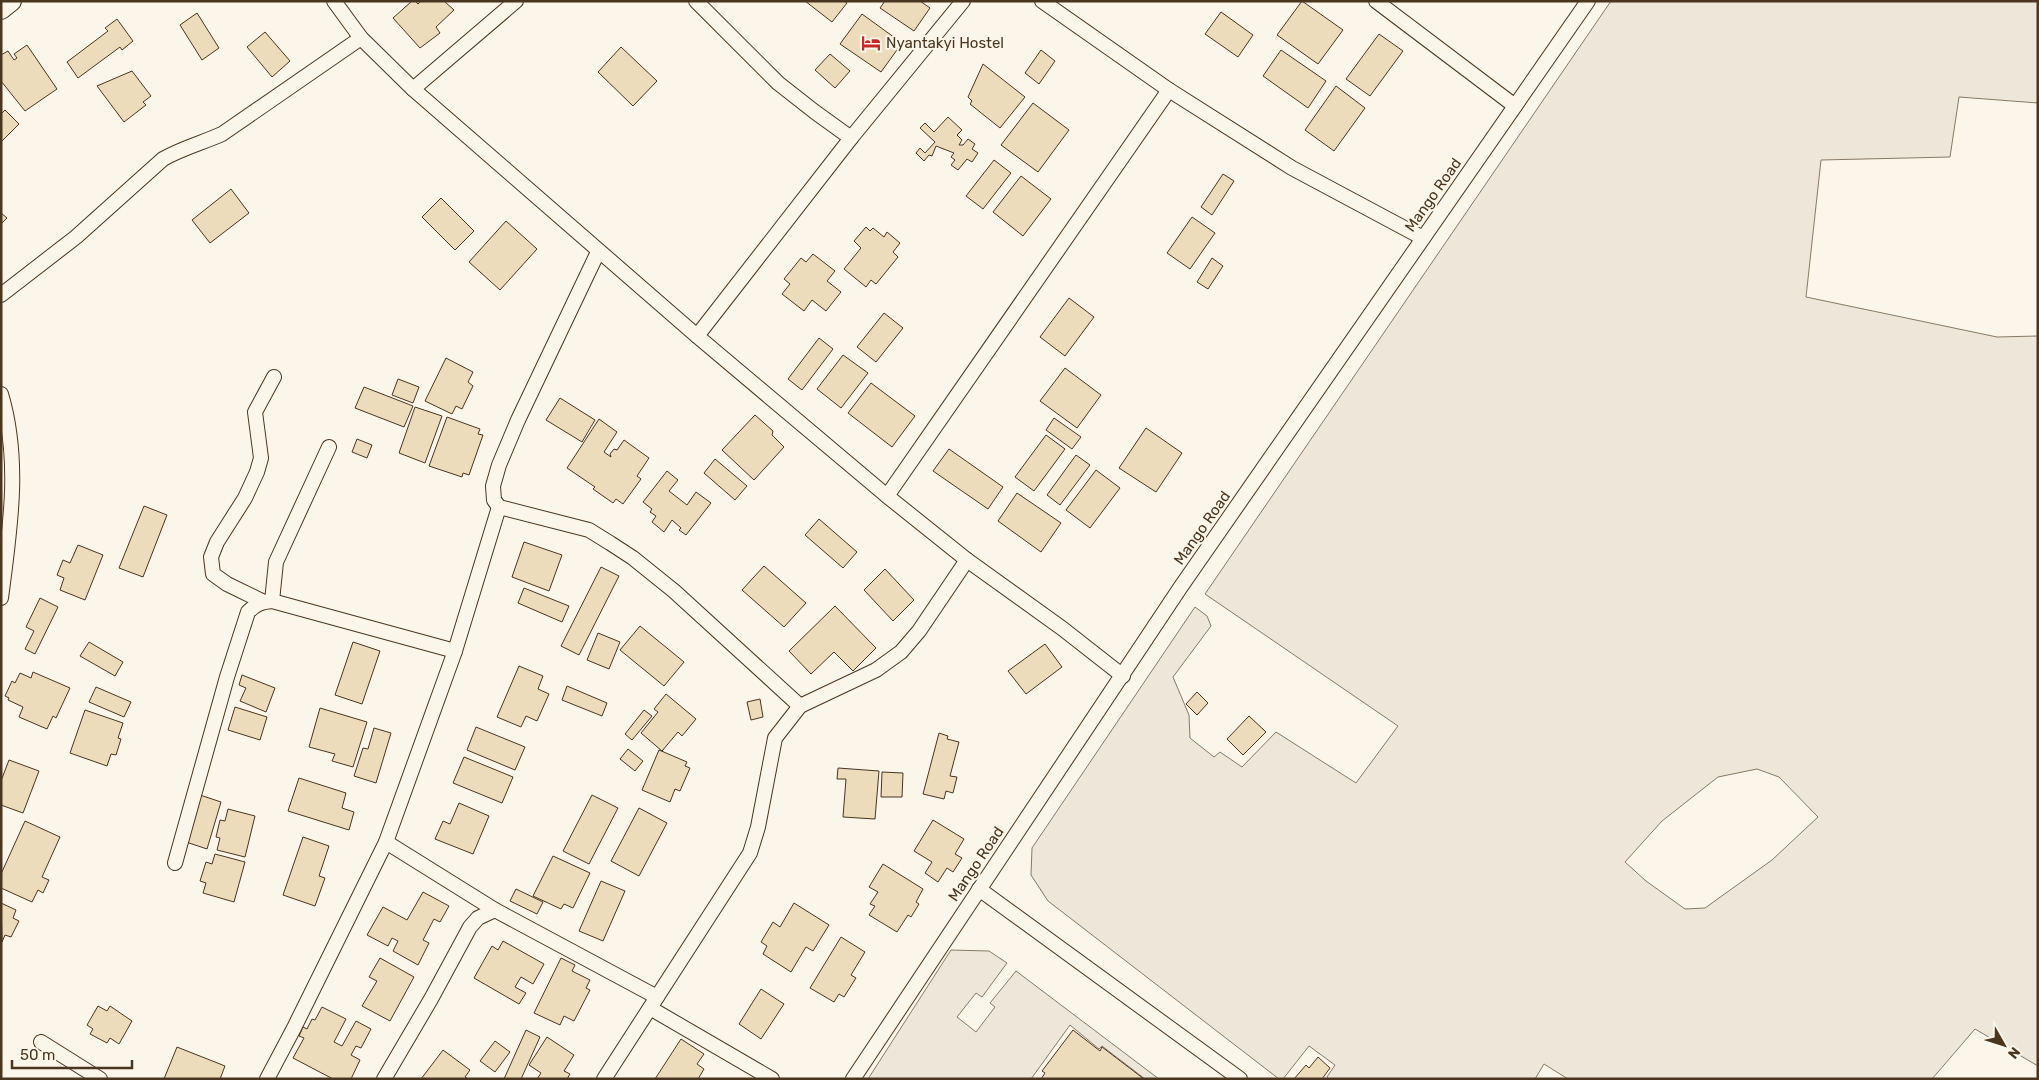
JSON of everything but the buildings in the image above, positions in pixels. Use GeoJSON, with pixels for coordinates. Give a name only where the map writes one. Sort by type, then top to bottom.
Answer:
{"type":"FeatureCollection","features":[{"type":"Feature","properties":{"kind":"street"},"geometry":{"type":"LineString","coordinates":[[1,9],[11,1]]}},
{"type":"Feature","properties":{"kind":"street"},"geometry":{"type":"LineString","coordinates":[[334,1],[362,38],[414,89],[598,252],[886,496],[967,560],[1063,629],[1122,676]]}},
{"type":"Feature","properties":{"kind":"street"},"geometry":{"type":"LineString","coordinates":[[414,89],[516,1]]}},
{"type":"Feature","properties":{"kind":"street"},"geometry":{"type":"LineString","coordinates":[[696,1],[778,83],[851,138]]}},
{"type":"Feature","properties":{"kind":"street"},"geometry":{"type":"LineString","coordinates":[[697,336],[851,138],[963,1]]}},
{"type":"Feature","properties":{"kind":"street"},"geometry":{"type":"LineString","coordinates":[[1042,1],[1169,90],[1292,168],[1423,238]]}},
{"type":"Feature","properties":{"kind":"street"},"geometry":{"type":"LineString","coordinates":[[1376,1],[1514,106]]}},
{"type":"Feature","properties":{"kind":"street","name":"Mango Road"},"geometry":{"type":"LineString","coordinates":[[853,1079],[1180,588],[1588,1]]}},
{"type":"Feature","properties":{"kind":"street"},"geometry":{"type":"LineString","coordinates":[[1,295],[76,236],[162,159],[180,149],[222,134],[362,38]]}},
{"type":"Feature","properties":{"kind":"street"},"geometry":{"type":"LineString","coordinates":[[886,496],[1169,90]]}},
{"type":"Feature","properties":{"kind":"street"},"geometry":{"type":"LineString","coordinates":[[598,252],[518,420],[499,465],[493,486],[494,500],[499,507],[589,530],[633,558],[674,591],[800,706]]}},
{"type":"Feature","properties":{"kind":"street"},"geometry":{"type":"LineString","coordinates":[[274,377],[255,412],[261,458],[257,472],[245,498],[217,542],[211,557],[213,574],[227,584],[268,602],[454,651]]}},
{"type":"Feature","properties":{"kind":"street"},"geometry":{"type":"LineString","coordinates":[[1,394],[8,417],[14,475],[10,528],[1,598]]}},
{"type":"Feature","properties":{"kind":"street"},"geometry":{"type":"LineString","coordinates":[[268,602],[276,562],[329,447]]}},
{"type":"Feature","properties":{"kind":"street"},"geometry":{"type":"LineString","coordinates":[[267,1079],[386,842],[454,651],[499,507]]}},
{"type":"Feature","properties":{"kind":"street"},"geometry":{"type":"LineString","coordinates":[[604,1079],[750,853],[758,828],[776,738],[800,706],[876,670],[901,652],[924,624],[967,560]]}},
{"type":"Feature","properties":{"kind":"street"},"geometry":{"type":"LineString","coordinates":[[175,863],[221,696],[248,612],[254,607],[268,602]]}},
{"type":"Feature","properties":{"kind":"street"},"geometry":{"type":"LineString","coordinates":[[386,842],[495,910],[653,1002],[772,1079]]}},
{"type":"Feature","properties":{"kind":"street"},"geometry":{"type":"LineString","coordinates":[[979,889],[1240,1079]]}},
{"type":"Feature","properties":{"kind":"street"},"geometry":{"type":"LineString","coordinates":[[384,1079],[431,999],[470,927],[478,918],[495,910]]}},
{"type":"Feature","properties":{"kind":"street"},"geometry":{"type":"LineString","coordinates":[[41,1042],[100,1079]]}},
{"type":"Feature","properties":{"kind":"shaded area"},"geometry":{"type":"Polygon","coordinates":[[[1611,1],[2038,1],[2038,103],[1959,97],[1950,157],[1821,160],[1806,297],[1997,337],[2038,336],[2038,1066],[1975,1029],[1932,1079],[1568,1079],[1544,1064],[1535,1079],[1329,1079],[1327,1077],[1335,1065],[1309,1046],[1283,1079],[1279,1079],[1048,901],[1031,875],[1032,848],[1195,607],[1207,616],[1211,626],[1173,677],[1189,715],[1190,738],[1214,757],[1220,752],[1242,767],[1276,732],[1356,783],[1398,726],[1205,594],[1611,1]],[[1757,769],[1718,777],[1662,821],[1625,862],[1646,881],[1685,909],[1705,908],[1772,860],[1818,817],[1779,777],[1757,769]]]}},
{"type":"Feature","properties":{"kind":"shaded area"},"geometry":{"type":"Polygon","coordinates":[[[951,950],[989,951],[1007,963],[982,997],[976,993],[957,1017],[976,1032],[995,1007],[990,1003],[1016,971],[1159,1079],[1145,1079],[1102,1046],[1099,1049],[1070,1025],[1031,1079],[868,1079],[951,950]]]}},
{"type":"Feature","properties":{"kind":"place","name":"Nyantakyi Hostel"},"geometry":{"type":"Point","coordinates":[871,43]}}]}
